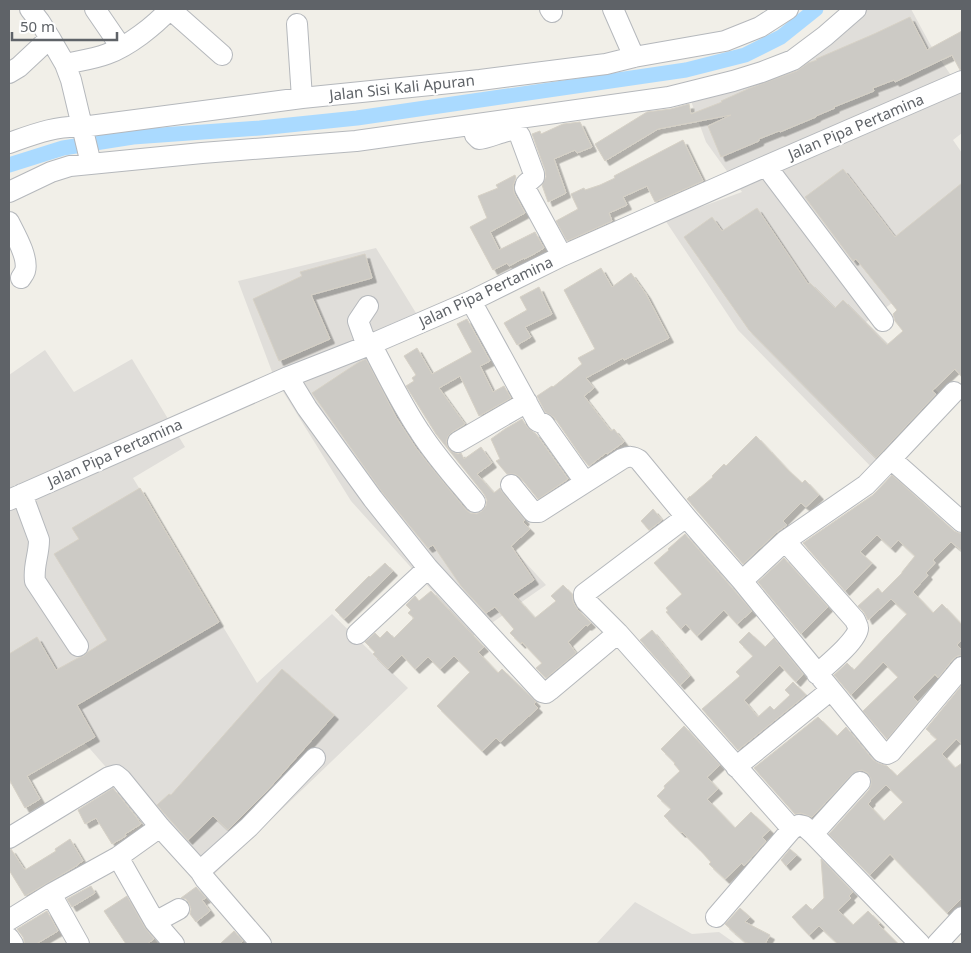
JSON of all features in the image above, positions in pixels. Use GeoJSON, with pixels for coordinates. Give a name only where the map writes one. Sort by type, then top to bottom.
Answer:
{"type":"FeatureCollection","features":[{"type":"Feature","properties":{"kind":"street"},"geometry":{"type":"LineString","coordinates":[[30,9],[65,64],[71,80],[90,162]]}},
{"type":"Feature","properties":{"kind":"street"},"geometry":{"type":"LineString","coordinates":[[95,9],[121,47]]}},
{"type":"Feature","properties":{"kind":"street"},"geometry":{"type":"LineString","coordinates":[[65,64],[106,54],[121,47],[158,22],[170,9],[222,55]]}},
{"type":"Feature","properties":{"kind":"street"},"geometry":{"type":"LineString","coordinates":[[613,9],[634,57]]}},
{"type":"Feature","properties":{"kind":"street","name":"Jalan Sisi Kali Apuran"},"geometry":{"type":"LineString","coordinates":[[9,143],[72,126],[83,128],[302,98],[480,80],[606,64],[634,57],[725,41],[760,27],[788,9]]}},
{"type":"Feature","properties":{"kind":"street"},"geometry":{"type":"LineString","coordinates":[[9,192],[51,172],[90,162],[356,141],[669,97],[733,81],[793,60],[856,9]]}},
{"type":"Feature","properties":{"kind":"street"},"geometry":{"type":"LineString","coordinates":[[297,24],[302,98]]}},
{"type":"Feature","properties":{"kind":"street"},"geometry":{"type":"LineString","coordinates":[[9,73],[19,67],[50,38]]}},
{"type":"Feature","properties":{"kind":"street","name":"Jalan Pipa Pertamina"},"geometry":{"type":"LineString","coordinates":[[15,497],[288,377],[369,345],[471,301],[562,256],[962,81]]}},
{"type":"Feature","properties":{"kind":"street"},"geometry":{"type":"LineString","coordinates":[[473,125],[475,136],[479,139],[512,130],[516,131],[520,136],[534,174],[534,178],[526,184],[525,188],[562,256]]}},
{"type":"Feature","properties":{"kind":"street"},"geometry":{"type":"LineString","coordinates":[[766,166],[883,321]]}},
{"type":"Feature","properties":{"kind":"street"},"geometry":{"type":"LineString","coordinates":[[9,222],[25,257],[25,271],[20,278]]}},
{"type":"Feature","properties":{"kind":"street"},"geometry":{"type":"LineString","coordinates":[[471,301],[537,421],[544,424],[586,482]]}},
{"type":"Feature","properties":{"kind":"street"},"geometry":{"type":"LineString","coordinates":[[368,306],[358,321],[369,345],[420,432],[435,454],[475,502]]}},
{"type":"Feature","properties":{"kind":"street"},"geometry":{"type":"LineString","coordinates":[[288,377],[307,408],[373,498],[428,568],[542,692],[546,693],[550,690],[618,633]]}},
{"type":"Feature","properties":{"kind":"street"},"geometry":{"type":"LineString","coordinates":[[742,581],[785,541],[866,485],[954,392]]}},
{"type":"Feature","properties":{"kind":"street"},"geometry":{"type":"LineString","coordinates":[[458,442],[527,402]]}},
{"type":"Feature","properties":{"kind":"street"},"geometry":{"type":"LineString","coordinates":[[511,485],[533,512],[537,513],[622,459],[630,456],[635,457],[742,581],[879,749],[887,754],[891,752],[962,667]]}},
{"type":"Feature","properties":{"kind":"street"},"geometry":{"type":"LineString","coordinates":[[891,459],[962,522]]}},
{"type":"Feature","properties":{"kind":"street"},"geometry":{"type":"LineString","coordinates":[[15,497],[39,540],[39,548],[33,570],[34,581],[78,646]]}},
{"type":"Feature","properties":{"kind":"street"},"geometry":{"type":"LineString","coordinates":[[686,517],[584,594],[584,598],[618,633],[792,829]]}},
{"type":"Feature","properties":{"kind":"street"},"geometry":{"type":"LineString","coordinates":[[785,541],[855,620],[858,628],[851,642],[817,674]]}},
{"type":"Feature","properties":{"kind":"street"},"geometry":{"type":"LineString","coordinates":[[357,634],[428,568]]}},
{"type":"Feature","properties":{"kind":"street"},"geometry":{"type":"LineString","coordinates":[[736,767],[831,690]]}},
{"type":"Feature","properties":{"kind":"street"},"geometry":{"type":"LineString","coordinates":[[200,871],[249,827],[315,758]]}},
{"type":"Feature","properties":{"kind":"street"},"geometry":{"type":"LineString","coordinates":[[9,838],[109,777],[116,775],[261,944]]}},
{"type":"Feature","properties":{"kind":"street"},"geometry":{"type":"LineString","coordinates":[[813,834],[860,782]]}},
{"type":"Feature","properties":{"kind":"street"},"geometry":{"type":"LineString","coordinates":[[716,917],[792,829],[799,825],[804,826],[813,834],[920,944]]}},
{"type":"Feature","properties":{"kind":"street"},"geometry":{"type":"LineString","coordinates":[[9,920],[50,894],[118,857],[160,827]]}},
{"type":"Feature","properties":{"kind":"street"},"geometry":{"type":"LineString","coordinates":[[118,857],[155,922],[174,944]]}},
{"type":"Feature","properties":{"kind":"street"},"geometry":{"type":"LineString","coordinates":[[50,894],[79,944]]}},
{"type":"Feature","properties":{"kind":"street"},"geometry":{"type":"LineString","coordinates":[[155,922],[179,909]]}},
{"type":"Feature","properties":{"kind":"street"},"geometry":{"type":"LineString","coordinates":[[937,944],[962,917]]}},
{"type":"Feature","properties":{"kind":"street"},"geometry":{"type":"LineString","coordinates":[[9,938],[12,944]]}},
{"type":"Feature","properties":{"kind":"shaded area"},"geometry":{"type":"Polygon","coordinates":[[[851,9],[911,9],[930,44],[962,92],[962,133],[953,140],[962,153],[962,252],[866,322],[948,402],[879,475],[738,330],[665,220],[742,192],[706,142],[691,101],[791,53],[851,9]]]}},
{"type":"Feature","properties":{"kind":"shaded area"},"geometry":{"type":"Polygon","coordinates":[[[376,248],[416,313],[357,339],[455,485],[546,585],[473,636],[351,501],[274,377],[238,281],[376,248]]]}},
{"type":"Feature","properties":{"kind":"shaded area"},"geometry":{"type":"Polygon","coordinates":[[[45,350],[74,392],[132,359],[185,447],[133,478],[257,683],[332,614],[408,688],[206,882],[84,742],[9,785],[9,375],[45,350]]]}},
{"type":"Feature","properties":{"kind":"shaded area"},"geometry":{"type":"Polygon","coordinates":[[[635,902],[692,934],[719,932],[736,944],[596,944],[635,902]]]}},
{"type":"Feature","properties":{"kind":"building"},"geometry":{"type":"Polygon","coordinates":[[[910,17],[927,50],[962,31],[962,69],[960,70],[952,55],[895,82],[894,80],[873,88],[874,91],[834,107],[816,117],[759,139],[759,141],[721,157],[708,126],[731,115],[658,129],[605,161],[595,144],[647,112],[671,109],[689,104],[691,114],[722,102],[750,88],[797,71],[816,59],[910,17]]]}},
{"type":"Feature","properties":{"kind":"building"},"geometry":{"type":"Polygon","coordinates":[[[580,122],[592,147],[577,153],[575,150],[554,159],[566,193],[548,202],[542,185],[546,177],[545,170],[532,134],[540,131],[541,134],[563,124],[580,122]]]}},
{"type":"Feature","properties":{"kind":"building"},"geometry":{"type":"Polygon","coordinates":[[[683,140],[703,181],[655,202],[647,186],[623,197],[627,205],[609,213],[612,221],[567,241],[556,221],[578,209],[571,194],[615,178],[614,176],[683,140]]]}},
{"type":"Feature","properties":{"kind":"building"},"geometry":{"type":"Polygon","coordinates":[[[843,169],[895,237],[962,183],[962,377],[955,369],[932,391],[936,394],[876,458],[749,330],[684,237],[712,217],[722,231],[757,208],[808,284],[810,283],[835,308],[843,300],[887,345],[903,331],[895,321],[893,314],[897,310],[856,259],[853,261],[805,197],[843,169]]]}},
{"type":"Feature","properties":{"kind":"building"},"geometry":{"type":"Polygon","coordinates":[[[515,175],[514,193],[525,213],[490,232],[499,250],[535,232],[544,248],[509,266],[507,263],[493,270],[470,227],[487,218],[478,196],[498,188],[496,185],[515,175]]]}},
{"type":"Feature","properties":{"kind":"building"},"geometry":{"type":"Polygon","coordinates":[[[365,254],[372,278],[311,295],[330,339],[279,361],[253,299],[302,276],[300,272],[365,254]]]}},
{"type":"Feature","properties":{"kind":"building"},"geometry":{"type":"Polygon","coordinates":[[[601,268],[612,287],[631,273],[646,294],[669,338],[624,360],[623,358],[586,378],[594,388],[584,396],[611,431],[614,429],[624,442],[589,466],[554,417],[545,412],[537,396],[553,387],[582,364],[578,358],[595,349],[564,290],[601,268]]]}},
{"type":"Feature","properties":{"kind":"building"},"geometry":{"type":"Polygon","coordinates":[[[539,287],[552,314],[525,327],[531,337],[517,345],[504,323],[527,310],[520,297],[539,287]]]}},
{"type":"Feature","properties":{"kind":"building"},"geometry":{"type":"Polygon","coordinates":[[[467,319],[490,361],[480,366],[493,392],[504,386],[511,398],[479,416],[460,376],[439,388],[465,424],[448,436],[446,442],[448,448],[458,454],[461,453],[464,459],[481,447],[492,463],[477,474],[494,493],[500,488],[525,520],[523,522],[530,529],[511,546],[534,580],[513,594],[535,618],[556,601],[551,596],[563,585],[572,594],[573,602],[577,609],[591,623],[586,625],[568,642],[576,653],[546,678],[536,668],[542,663],[522,642],[521,644],[510,633],[514,629],[495,607],[486,613],[461,586],[433,545],[428,548],[382,492],[312,393],[366,359],[396,417],[416,448],[466,510],[477,514],[486,506],[487,500],[436,434],[406,386],[414,381],[412,378],[416,375],[404,356],[417,348],[432,374],[472,352],[457,324],[467,319]]]}},
{"type":"Feature","properties":{"kind":"building"},"geometry":{"type":"Polygon","coordinates":[[[522,419],[527,427],[536,434],[568,479],[538,499],[520,477],[515,474],[507,474],[496,461],[500,459],[491,439],[522,419]]]}},
{"type":"Feature","properties":{"kind":"building"},"geometry":{"type":"Polygon","coordinates":[[[756,436],[787,469],[802,483],[805,480],[819,495],[806,507],[801,503],[783,521],[787,525],[743,564],[687,499],[713,477],[724,464],[726,466],[756,436]]]}},
{"type":"Feature","properties":{"kind":"building"},"geometry":{"type":"Polygon","coordinates":[[[892,475],[954,531],[962,534],[962,551],[951,542],[933,560],[935,563],[926,573],[928,575],[913,592],[933,613],[942,604],[962,625],[962,639],[957,645],[962,650],[962,655],[953,659],[938,678],[935,674],[913,697],[918,702],[887,739],[863,711],[898,677],[883,662],[851,695],[834,675],[847,663],[854,670],[907,614],[891,599],[868,620],[858,606],[878,588],[882,593],[902,573],[915,556],[898,540],[891,548],[877,535],[860,552],[872,563],[845,591],[803,543],[873,495],[892,475]]]}},
{"type":"Feature","properties":{"kind":"building"},"geometry":{"type":"Polygon","coordinates":[[[140,488],[219,622],[77,705],[95,737],[27,776],[40,799],[25,808],[9,779],[9,654],[37,637],[56,670],[84,656],[107,640],[54,554],[79,539],[72,528],[140,488]]]}},
{"type":"Feature","properties":{"kind":"building"},"geometry":{"type":"Polygon","coordinates":[[[653,509],[662,520],[649,530],[641,521],[653,509]]]}},
{"type":"Feature","properties":{"kind":"building"},"geometry":{"type":"Polygon","coordinates":[[[685,534],[752,611],[737,624],[724,610],[697,636],[686,624],[681,629],[666,612],[668,611],[666,608],[682,594],[654,563],[685,534]]]}},
{"type":"Feature","properties":{"kind":"building"},"geometry":{"type":"Polygon","coordinates":[[[784,558],[828,607],[801,634],[758,582],[784,558]]]}},
{"type":"Feature","properties":{"kind":"building"},"geometry":{"type":"Polygon","coordinates":[[[385,563],[393,571],[344,619],[335,610],[385,563]]]}},
{"type":"Feature","properties":{"kind":"building"},"geometry":{"type":"Polygon","coordinates":[[[431,591],[484,647],[478,652],[498,673],[502,669],[536,702],[534,704],[538,708],[500,742],[496,738],[482,751],[437,706],[470,672],[454,656],[440,669],[428,657],[415,669],[402,655],[388,669],[373,654],[375,652],[365,642],[375,633],[380,638],[387,631],[394,638],[414,618],[408,613],[411,610],[406,605],[415,596],[419,601],[431,591]]]}},
{"type":"Feature","properties":{"kind":"building"},"geometry":{"type":"Polygon","coordinates":[[[652,630],[690,676],[680,685],[640,640],[652,630]]]}},
{"type":"Feature","properties":{"kind":"building"},"geometry":{"type":"Polygon","coordinates":[[[749,632],[765,647],[774,638],[803,674],[796,682],[780,665],[744,700],[758,717],[770,706],[774,710],[790,695],[785,690],[793,682],[806,695],[738,750],[702,709],[740,676],[736,672],[753,656],[739,642],[749,632]]]}},
{"type":"Feature","properties":{"kind":"building"},"geometry":{"type":"Polygon","coordinates":[[[282,669],[334,715],[266,792],[228,830],[213,816],[188,840],[157,805],[169,794],[171,795],[282,669]]]}},
{"type":"Feature","properties":{"kind":"building"},"geometry":{"type":"Polygon","coordinates":[[[962,685],[962,744],[956,739],[942,754],[955,768],[962,763],[962,898],[947,913],[890,854],[870,875],[829,834],[869,790],[871,779],[868,773],[862,770],[852,774],[812,817],[801,813],[795,814],[754,768],[818,717],[837,736],[846,727],[873,760],[887,766],[897,776],[937,739],[926,729],[962,685]],[[886,785],[868,804],[884,821],[903,802],[886,785]]]}},
{"type":"Feature","properties":{"kind":"building"},"geometry":{"type":"Polygon","coordinates":[[[684,726],[720,765],[707,777],[718,789],[707,799],[735,828],[751,812],[770,830],[762,837],[766,841],[744,866],[742,863],[725,879],[709,864],[711,862],[701,851],[664,816],[671,809],[657,796],[665,788],[664,786],[680,771],[661,749],[684,726]]]}},
{"type":"Feature","properties":{"kind":"building"},"geometry":{"type":"Polygon","coordinates":[[[113,788],[141,824],[112,844],[96,818],[85,824],[78,810],[113,788]]]}},
{"type":"Feature","properties":{"kind":"building"},"geometry":{"type":"Polygon","coordinates":[[[70,839],[83,861],[25,896],[9,870],[9,850],[11,849],[25,870],[56,851],[55,849],[70,839]]]}},
{"type":"Feature","properties":{"kind":"building"},"geometry":{"type":"Polygon","coordinates":[[[790,849],[797,855],[786,866],[781,860],[790,849]]]}},
{"type":"Feature","properties":{"kind":"building"},"geometry":{"type":"Polygon","coordinates":[[[821,859],[853,892],[849,896],[851,898],[838,910],[853,925],[868,911],[898,944],[838,944],[819,926],[809,935],[792,917],[806,904],[812,910],[824,898],[821,859]]]}},
{"type":"Feature","properties":{"kind":"building"},"geometry":{"type":"Polygon","coordinates":[[[91,886],[95,893],[72,907],[67,899],[91,886]]]}},
{"type":"Feature","properties":{"kind":"building"},"geometry":{"type":"Polygon","coordinates":[[[196,887],[206,898],[202,900],[210,911],[196,922],[190,914],[189,903],[186,899],[181,898],[196,887]]]}},
{"type":"Feature","properties":{"kind":"building"},"geometry":{"type":"Polygon","coordinates":[[[127,896],[145,928],[154,939],[147,944],[126,944],[104,911],[127,896]]]}},
{"type":"Feature","properties":{"kind":"building"},"geometry":{"type":"Polygon","coordinates":[[[740,908],[750,917],[745,922],[770,935],[765,944],[745,942],[725,924],[740,908]]]}},
{"type":"Feature","properties":{"kind":"building"},"geometry":{"type":"Polygon","coordinates":[[[47,911],[58,931],[36,944],[25,944],[23,937],[17,929],[47,911]]]}},
{"type":"Feature","properties":{"kind":"building"},"geometry":{"type":"Polygon","coordinates":[[[234,931],[243,941],[240,944],[220,944],[234,931]]]}},
{"type":"Feature","properties":{"kind":"waterway"},"geometry":{"type":"LineString","coordinates":[[9,165],[63,148],[133,137],[260,128],[357,118],[686,70],[745,55],[781,37],[816,9]]}}]}
